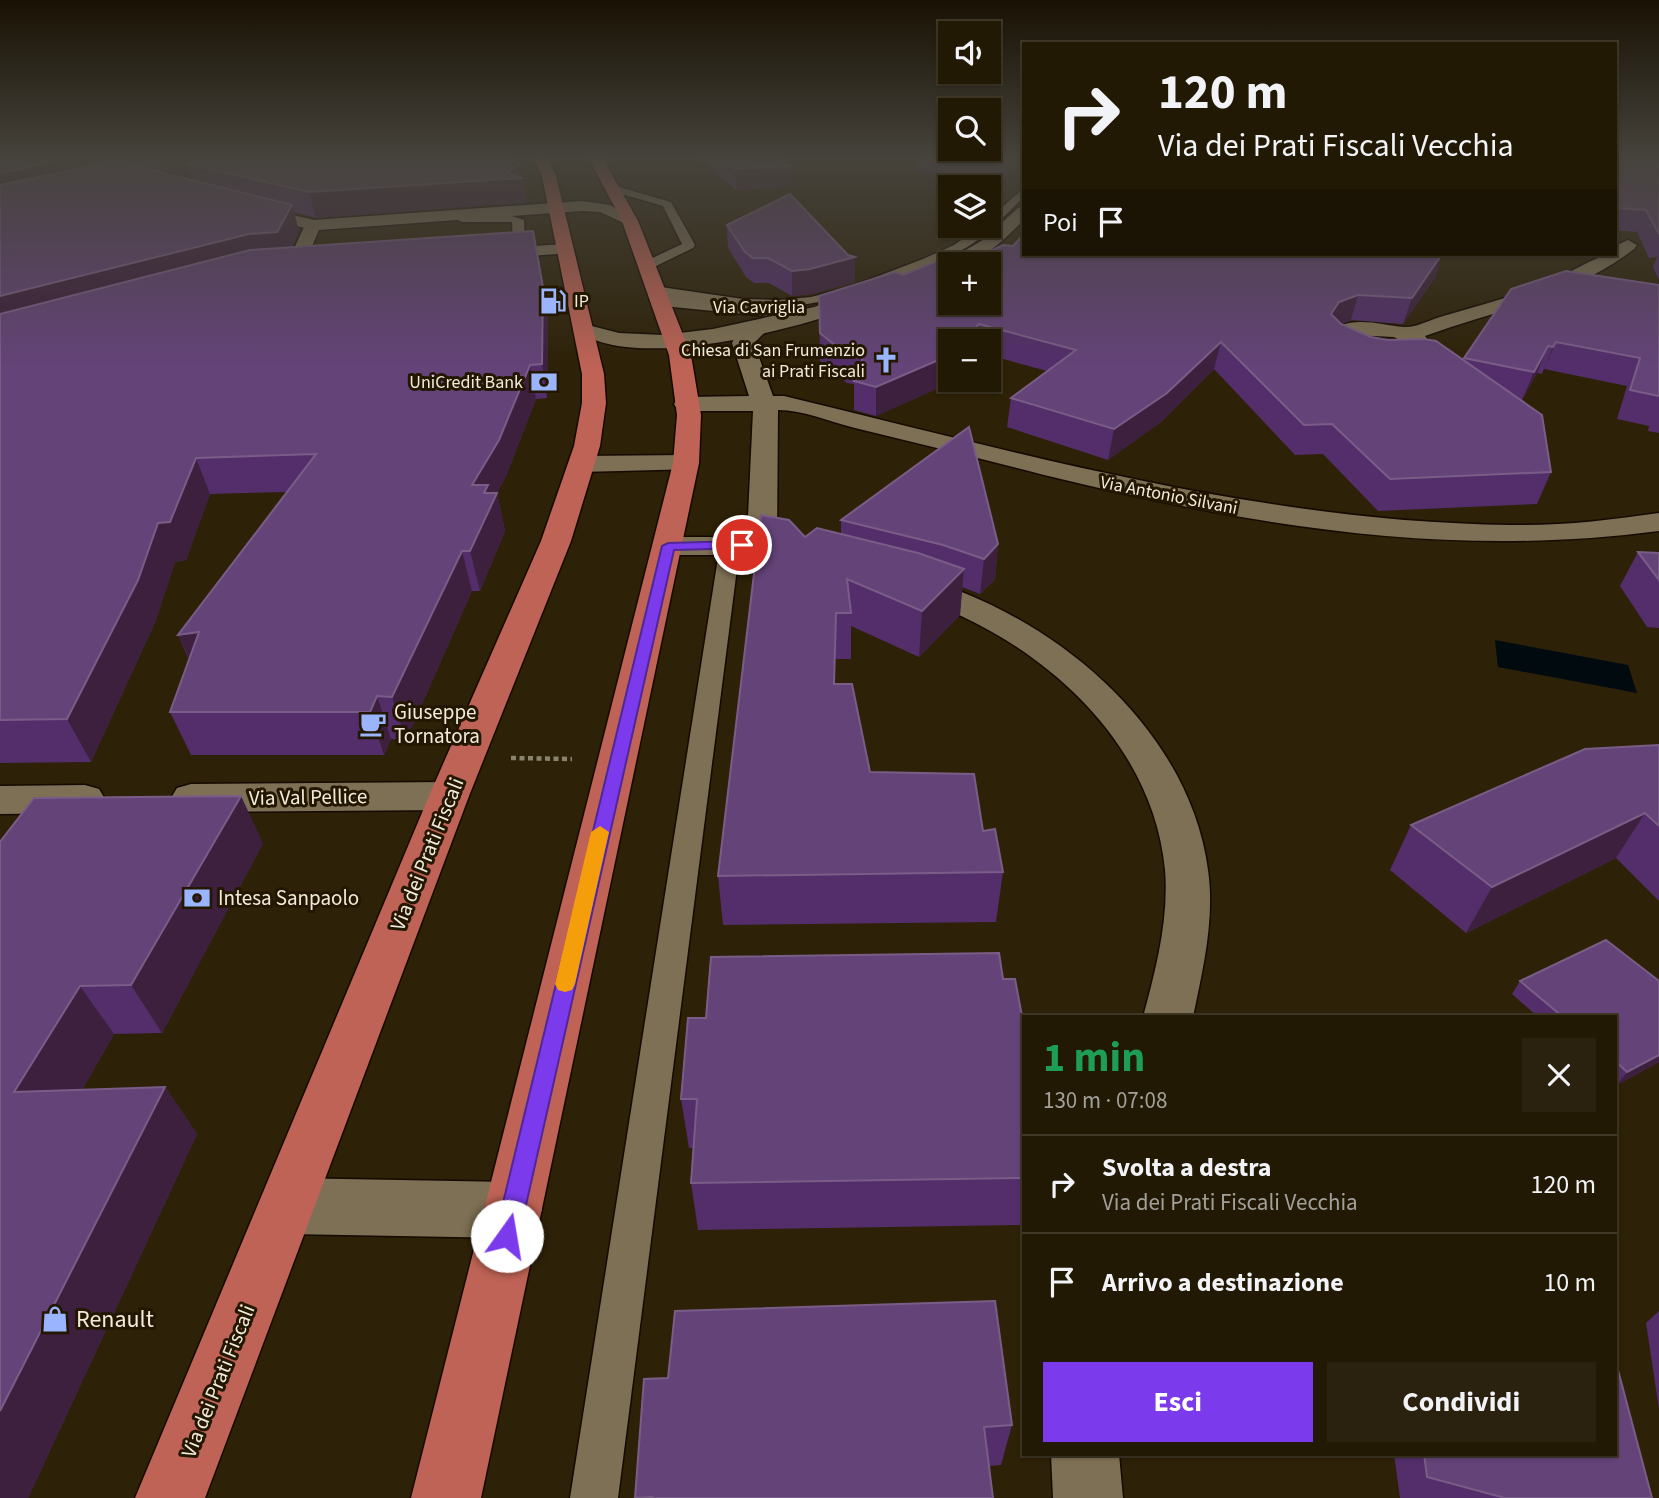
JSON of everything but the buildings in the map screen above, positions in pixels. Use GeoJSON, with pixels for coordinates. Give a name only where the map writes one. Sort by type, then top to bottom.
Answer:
{"type":"FeatureCollection","features":[{"type":"Feature","properties":{"kind":"main road","name":"Via dei Prati Fiscali"},"geometry":{"type":"LineString","coordinates":[[170,1498],[449,796],[556,541],[581,464],[593,415],[594,391],[584,330],[559,227]]}},
{"type":"Feature","properties":{"kind":"main road"},"geometry":{"type":"LineString","coordinates":[[446,1498],[686,463],[689,432],[680,355],[632,227]]}},
{"type":"Feature","properties":{"kind":"street"},"geometry":{"type":"LineString","coordinates":[[294,268],[312,227]]}},
{"type":"Feature","properties":{"kind":"street","name":"Via Cavriglia"},"geometry":{"type":"LineString","coordinates":[[975,252],[989,244],[1007,227]]}},
{"type":"Feature","properties":{"kind":"street"},"geometry":{"type":"LineString","coordinates":[[1622,244],[1649,247]]}},
{"type":"Feature","properties":{"kind":"street"},"geometry":{"type":"LineString","coordinates":[[472,256],[565,249]]}},
{"type":"Feature","properties":{"kind":"street"},"geometry":{"type":"LineString","coordinates":[[1406,335],[1445,320],[1571,281],[1607,263],[1613,256]]}},
{"type":"Feature","properties":{"kind":"street"},"geometry":{"type":"LineString","coordinates":[[270,269],[320,266]]}},
{"type":"Feature","properties":{"kind":"street","name":"Via Cavriglia"},"geometry":{"type":"LineString","coordinates":[[663,310],[758,328],[825,312],[938,270]]}},
{"type":"Feature","properties":{"kind":"street","name":"Via Cavriglia"},"geometry":{"type":"LineString","coordinates":[[663,310],[808,308],[858,299]]}},
{"type":"Feature","properties":{"kind":"street"},"geometry":{"type":"LineString","coordinates":[[584,330],[613,340],[663,310]]}},
{"type":"Feature","properties":{"kind":"street"},"geometry":{"type":"LineString","coordinates":[[746,546],[766,433],[764,402],[743,343],[746,336],[758,328]]}},
{"type":"Feature","properties":{"kind":"street","name":"Via Antonio Silvani"},"geometry":{"type":"LineString","coordinates":[[686,404],[784,403],[1143,491],[1340,524],[1405,530],[1514,534],[1605,529],[1659,522]]}},
{"type":"Feature","properties":{"kind":"street"},"geometry":{"type":"LineString","coordinates":[[581,464],[686,463]]}},
{"type":"Feature","properties":{"kind":"street"},"geometry":{"type":"LineString","coordinates":[[668,546],[746,546],[842,567]]}},
{"type":"Feature","properties":{"kind":"street"},"geometry":{"type":"LineString","coordinates":[[882,578],[968,603],[1023,635],[1099,698],[1151,761],[1178,821],[1188,880],[1187,930],[1169,1015]]}},
{"type":"Feature","properties":{"kind":"street","name":"Via Val Pellice"},"geometry":{"type":"LineString","coordinates":[[0,800],[449,796]]}},
{"type":"Feature","properties":{"kind":"street"},"geometry":{"type":"LineString","coordinates":[[288,1206],[513,1210]]}},
{"type":"Feature","properties":{"kind":"street"},"geometry":{"type":"LineString","coordinates":[[1085,1456],[1088,1498]]}},
{"type":"Feature","properties":{"kind":"lane"},"geometry":{"type":"LineString","coordinates":[[496,254],[519,245],[519,227]]}},
{"type":"Feature","properties":{"kind":"lane"},"geometry":{"type":"LineString","coordinates":[[646,266],[689,245],[679,227]]}},
{"type":"Feature","properties":{"kind":"lane"},"geometry":{"type":"LineString","coordinates":[[663,310],[818,300],[871,285],[949,254],[971,238]]}},
{"type":"Feature","properties":{"kind":"lane"},"geometry":{"type":"LineString","coordinates":[[594,1498],[746,546]]}},
{"type":"Feature","properties":{"kind":"path"},"geometry":{"type":"LineString","coordinates":[[503,758],[582,759]]}},
{"type":"Feature","properties":{"kind":"shaded area"},"geometry":{"type":"Polygon","coordinates":[[[1495,640],[1628,665],[1637,693],[1498,667],[1495,640]]]}},
{"type":"Feature","properties":{"kind":"slow traffic"},"geometry":{"type":"LineString","coordinates":[[565,984],[600,832]]}},
{"type":"Feature","properties":{"kind":"place","name":"IP"},"geometry":{"type":"Point","coordinates":[553,301]}},
{"type":"Feature","properties":{"kind":"place","name":"Chiesa di San Frumenzio ai Prati Fiscali"},"geometry":{"type":"Point","coordinates":[886,360]}},
{"type":"Feature","properties":{"kind":"place","name":"UniCredit Bank"},"geometry":{"type":"Point","coordinates":[544,382]}},
{"type":"Feature","properties":{"kind":"place","name":"Giuseppe Tornatora"},"geometry":{"type":"Point","coordinates":[373,724]}},
{"type":"Feature","properties":{"kind":"place","name":"Intesa Sanpaolo"},"geometry":{"type":"Point","coordinates":[197,898]}},
{"type":"Feature","properties":{"kind":"place","name":"Renault"},"geometry":{"type":"Point","coordinates":[55,1319]}},
{"type":"Feature","properties":{"kind":"route"},"geometry":{"type":"LineString","coordinates":[[507,1236],[668,546],[742,545]]}}]}
